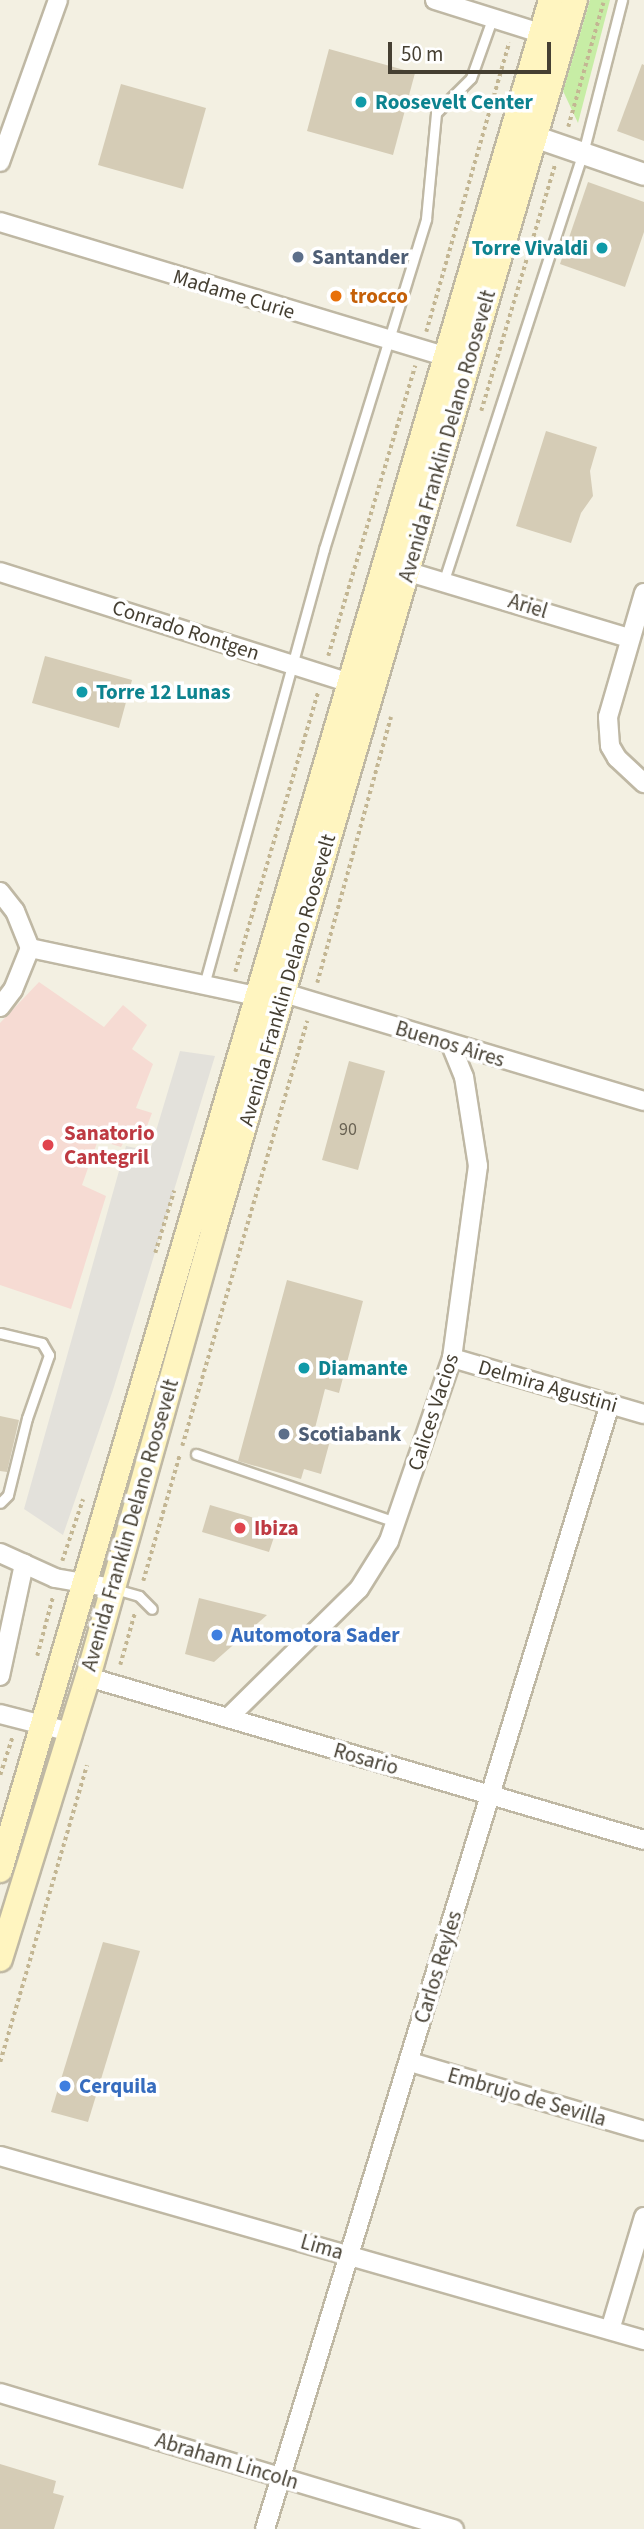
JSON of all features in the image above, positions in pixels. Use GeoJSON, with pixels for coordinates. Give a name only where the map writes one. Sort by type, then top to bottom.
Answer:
{"type":"FeatureCollection","features":[{"type":"Feature","properties":{"kind":"main road","name":"Avenida Franklin Delano Roosevelt"},"geometry":{"type":"LineString","coordinates":[[551,0],[552,37]]}},
{"type":"Feature","properties":{"kind":"main road","name":"Avenida Franklin Delano Roosevelt"},"geometry":{"type":"LineString","coordinates":[[0,1870],[256,996],[359,686],[408,570],[469,362],[524,133],[552,37],[575,0]]}},
{"type":"Feature","properties":{"kind":"main road","name":"Avenida Franklin Delano Roosevelt"},"geometry":{"type":"LineString","coordinates":[[0,1959],[88,1677],[284,993],[359,686],[381,566],[430,353],[524,133]]}},
{"type":"Feature","properties":{"kind":"street"},"geometry":{"type":"LineString","coordinates":[[0,162],[58,0]]}},
{"type":"Feature","properties":{"kind":"street"},"geometry":{"type":"LineString","coordinates":[[435,0],[552,37]]}},
{"type":"Feature","properties":{"kind":"street"},"geometry":{"type":"LineString","coordinates":[[524,133],[644,174]]}},
{"type":"Feature","properties":{"kind":"street","name":"Madame Curie"},"geometry":{"type":"LineString","coordinates":[[0,222],[430,353],[469,362]]}},
{"type":"Feature","properties":{"kind":"street","name":"Ariel"},"geometry":{"type":"LineString","coordinates":[[381,566],[444,580],[629,638]]}},
{"type":"Feature","properties":{"kind":"street","name":"Conrado Rontgen"},"geometry":{"type":"LineString","coordinates":[[0,572],[359,686]]}},
{"type":"Feature","properties":{"kind":"street"},"geometry":{"type":"LineString","coordinates":[[644,593],[608,717],[609,736],[617,758],[636,780],[644,783]]}},
{"type":"Feature","properties":{"kind":"street"},"geometry":{"type":"LineString","coordinates":[[0,892],[15,911],[30,948],[13,990],[0,1007]]}},
{"type":"Feature","properties":{"kind":"street","name":"Buenos Aires"},"geometry":{"type":"LineString","coordinates":[[30,948],[256,996],[284,993],[644,1101]]}},
{"type":"Feature","properties":{"kind":"street","name":"Calices Vacios"},"geometry":{"type":"LineString","coordinates":[[228,1718],[359,1589],[396,1522],[452,1358],[478,1166],[464,1077],[451,1044]]}},
{"type":"Feature","properties":{"kind":"street","name":"Delmira Agustini"},"geometry":{"type":"LineString","coordinates":[[452,1358],[644,1414]]}},
{"type":"Feature","properties":{"kind":"street","name":"Carlos Reyles"},"geometry":{"type":"LineString","coordinates":[[265,2529],[610,1404]]}},
{"type":"Feature","properties":{"kind":"street"},"geometry":{"type":"LineString","coordinates":[[0,1553],[55,1578],[113,1588]]}},
{"type":"Feature","properties":{"kind":"street"},"geometry":{"type":"LineString","coordinates":[[0,1676],[24,1564]]}},
{"type":"Feature","properties":{"kind":"street","name":"Rosario"},"geometry":{"type":"LineString","coordinates":[[88,1677],[644,1840]]}},
{"type":"Feature","properties":{"kind":"street"},"geometry":{"type":"LineString","coordinates":[[0,1714],[70,1732]]}},
{"type":"Feature","properties":{"kind":"street","name":"Embrujo de Sevilla"},"geometry":{"type":"LineString","coordinates":[[410,2062],[644,2131]]}},
{"type":"Feature","properties":{"kind":"street","name":"Lima"},"geometry":{"type":"LineString","coordinates":[[0,2156],[644,2340]]}},
{"type":"Feature","properties":{"kind":"street"},"geometry":{"type":"LineString","coordinates":[[610,2330],[644,2217]]}},
{"type":"Feature","properties":{"kind":"street","name":"Abraham Lincoln"},"geometry":{"type":"LineString","coordinates":[[0,2393],[454,2529]]}},
{"type":"Feature","properties":{"kind":"lane"},"geometry":{"type":"LineString","coordinates":[[444,580],[583,153],[622,0]]}},
{"type":"Feature","properties":{"kind":"lane"},"geometry":{"type":"LineString","coordinates":[[204,985],[324,549],[426,219],[436,113],[471,78],[492,19]]}},
{"type":"Feature","properties":{"kind":"lane"},"geometry":{"type":"LineString","coordinates":[[0,1333],[42,1343],[49,1355],[27,1418],[8,1496],[0,1503]]}},
{"type":"Feature","properties":{"kind":"lane"},"geometry":{"type":"LineString","coordinates":[[196,1454],[396,1522]]}},
{"type":"Feature","properties":{"kind":"lane"},"geometry":{"type":"LineString","coordinates":[[113,1588],[139,1597],[152,1609]]}},
{"type":"Feature","properties":{"kind":"path"},"geometry":{"type":"LineString","coordinates":[[479,418],[604,0]]}},
{"type":"Feature","properties":{"kind":"path"},"geometry":{"type":"LineString","coordinates":[[229,990],[313,715],[322,673],[430,353],[514,25]]}},
{"type":"Feature","properties":{"kind":"path"},"geometry":{"type":"LineString","coordinates":[[115,1685],[270,1143],[287,1100],[392,712]]}},
{"type":"Feature","properties":{"kind":"path"},"geometry":{"type":"LineString","coordinates":[[154,1258],[178,1181]]}},
{"type":"Feature","properties":{"kind":"path"},"geometry":{"type":"LineString","coordinates":[[34,1667],[55,1578],[84,1496]]}},
{"type":"Feature","properties":{"kind":"path"},"geometry":{"type":"LineString","coordinates":[[0,1775],[18,1719]]}},
{"type":"Feature","properties":{"kind":"path"},"geometry":{"type":"LineString","coordinates":[[0,2062],[90,1754]]}},
{"type":"Feature","properties":{"kind":"shaded area","name":"Sanatorio Cantegril"},"geometry":{"type":"Polygon","coordinates":[[[39,982],[104,1027],[123,1005],[147,1025],[132,1049],[153,1064],[136,1108],[152,1113],[141,1142],[126,1138],[121,1147],[98,1140],[82,1185],[106,1196],[71,1309],[0,1285],[0,1023],[39,982]]]}},
{"type":"Feature","properties":{"kind":"shaded area","name":"Sanatorio Cantegril"},"geometry":{"type":"Polygon","coordinates":[[[180,1051],[215,1056],[113,1390],[63,1535],[24,1509],[126,1146],[150,1151],[180,1051]]]}},
{"type":"Feature","properties":{"kind":"green space"},"geometry":{"type":"Polygon","coordinates":[[[590,0],[610,0],[578,123],[563,91],[590,0]]]}},
{"type":"Feature","properties":{"kind":"building","name":"Roosevelt Center"},"geometry":{"type":"Polygon","coordinates":[[[329,49],[415,73],[393,155],[307,131],[329,49]]]}},
{"type":"Feature","properties":{"kind":"building"},"geometry":{"type":"Polygon","coordinates":[[[642,64],[644,65],[644,141],[617,131],[642,64]]]}},
{"type":"Feature","properties":{"kind":"building"},"geometry":{"type":"Polygon","coordinates":[[[121,84],[206,108],[183,189],[98,165],[121,84]]]}},
{"type":"Feature","properties":{"kind":"building","name":"Torre Vivaldi"},"geometry":{"type":"Polygon","coordinates":[[[588,182],[644,202],[644,232],[625,287],[560,264],[588,182]]]}},
{"type":"Feature","properties":{"kind":"building"},"geometry":{"type":"Polygon","coordinates":[[[546,431],[597,447],[590,471],[593,496],[581,513],[571,543],[516,526],[546,431]]]}},
{"type":"Feature","properties":{"kind":"building","name":"Torre 12 Lunas"},"geometry":{"type":"Polygon","coordinates":[[[45,656],[132,680],[119,728],[32,703],[45,656]]]}},
{"type":"Feature","properties":{"kind":"building"},"geometry":{"type":"Polygon","coordinates":[[[349,1061],[385,1071],[358,1170],[322,1160],[349,1061]]]}},
{"type":"Feature","properties":{"kind":"building"},"geometry":{"type":"Polygon","coordinates":[[[287,1280],[363,1301],[339,1393],[325,1389],[314,1432],[331,1437],[321,1474],[304,1469],[301,1479],[238,1461],[287,1280]]]}},
{"type":"Feature","properties":{"kind":"building"},"geometry":{"type":"Polygon","coordinates":[[[0,1416],[19,1420],[7,1472],[0,1471],[0,1416]]]}},
{"type":"Feature","properties":{"kind":"building","name":"Ibiza"},"geometry":{"type":"Polygon","coordinates":[[[210,1505],[278,1525],[269,1552],[202,1532],[210,1505]]]}},
{"type":"Feature","properties":{"kind":"building","name":"Automotora Sader"},"geometry":{"type":"Polygon","coordinates":[[[199,1598],[267,1615],[214,1662],[185,1654],[199,1598]]]}},
{"type":"Feature","properties":{"kind":"building"},"geometry":{"type":"Polygon","coordinates":[[[103,1942],[140,1951],[88,2122],[51,2112],[103,1942]]]}},
{"type":"Feature","properties":{"kind":"building"},"geometry":{"type":"Polygon","coordinates":[[[0,2464],[56,2481],[53,2493],[64,2496],[54,2529],[0,2529],[0,2464]]]}},
{"type":"Feature","properties":{"kind":"place","name":"Roosevelt Center"},"geometry":{"type":"Point","coordinates":[361,102]}},
{"type":"Feature","properties":{"kind":"place","name":"Torre Vivaldi"},"geometry":{"type":"Point","coordinates":[602,248]}},
{"type":"Feature","properties":{"kind":"place","name":"Santander"},"geometry":{"type":"Point","coordinates":[298,257]}},
{"type":"Feature","properties":{"kind":"place","name":"trocco"},"geometry":{"type":"Point","coordinates":[336,296]}},
{"type":"Feature","properties":{"kind":"place","name":"Torre 12 Lunas"},"geometry":{"type":"Point","coordinates":[82,692]}},
{"type":"Feature","properties":{"kind":"place","name":"Sanatorio Cantegril"},"geometry":{"type":"Point","coordinates":[48,1145]}},
{"type":"Feature","properties":{"kind":"place","name":"Diamante"},"geometry":{"type":"Point","coordinates":[304,1368]}},
{"type":"Feature","properties":{"kind":"place","name":"Scotiabank"},"geometry":{"type":"Point","coordinates":[284,1434]}},
{"type":"Feature","properties":{"kind":"place","name":"Ibiza"},"geometry":{"type":"Point","coordinates":[240,1528]}},
{"type":"Feature","properties":{"kind":"place","name":"Automotora Sader"},"geometry":{"type":"Point","coordinates":[217,1635]}},
{"type":"Feature","properties":{"kind":"place","name":"Cerquila"},"geometry":{"type":"Point","coordinates":[65,2086]}}]}
